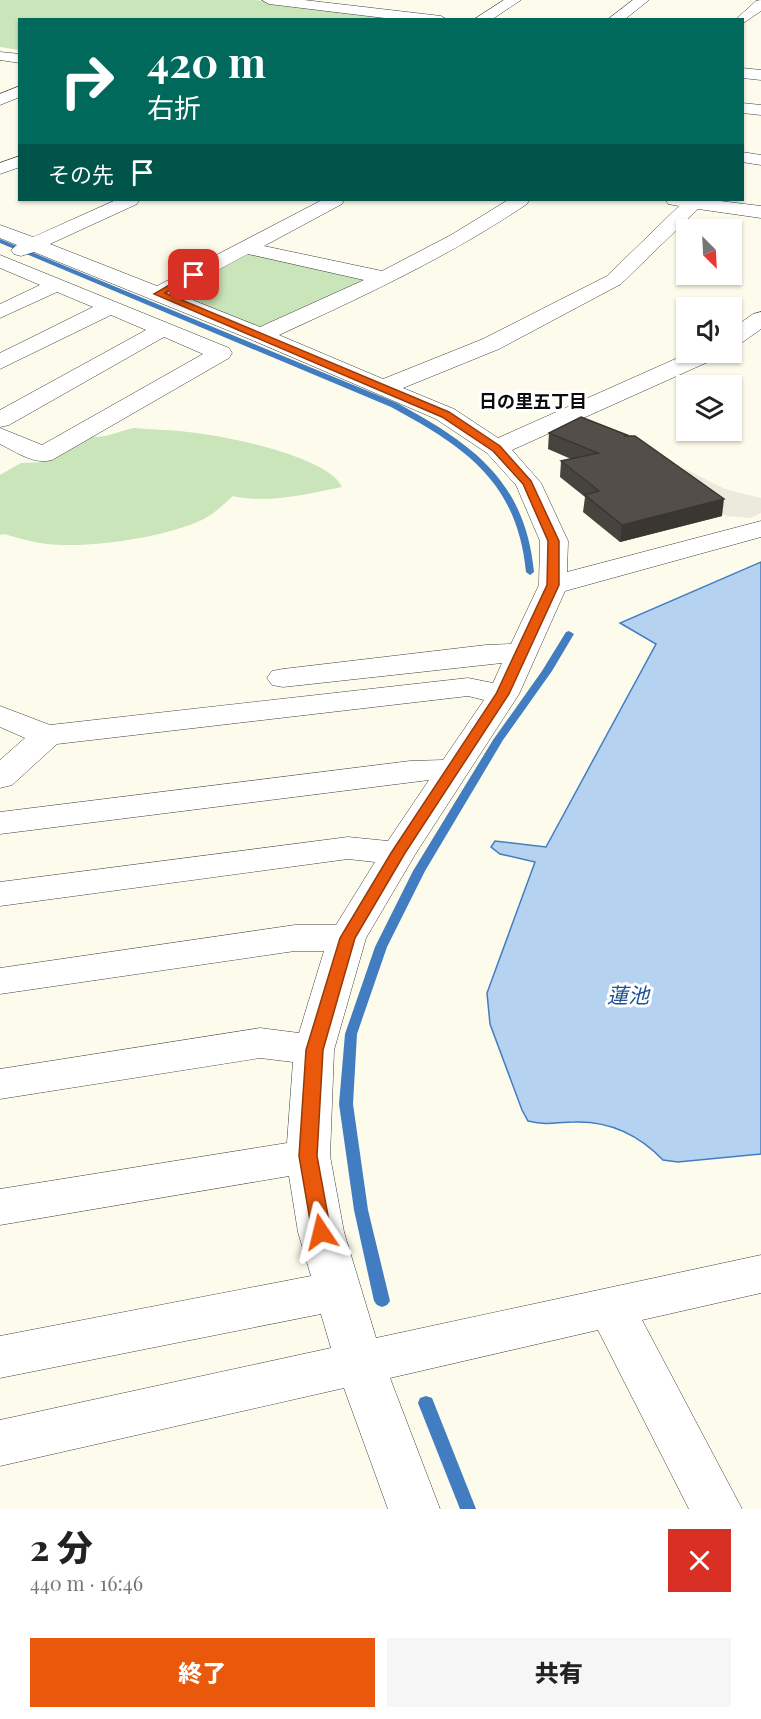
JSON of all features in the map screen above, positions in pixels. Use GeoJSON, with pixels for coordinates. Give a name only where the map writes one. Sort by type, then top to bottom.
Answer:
{"type":"FeatureCollection","features":[{"type":"Feature","properties":{"kind":"street"},"geometry":{"type":"LineString","coordinates":[[269,0],[424,18]]}},
{"type":"Feature","properties":{"kind":"street"},"geometry":{"type":"LineString","coordinates":[[483,18],[514,0]]}},
{"type":"Feature","properties":{"kind":"street"},"geometry":{"type":"LineString","coordinates":[[617,18],[642,0]]}},
{"type":"Feature","properties":{"kind":"street"},"geometry":{"type":"LineString","coordinates":[[744,18],[761,4]]}},
{"type":"Feature","properties":{"kind":"street"},"geometry":{"type":"LineString","coordinates":[[360,18],[372,12]]}},
{"type":"Feature","properties":{"kind":"street"},"geometry":{"type":"LineString","coordinates":[[0,54],[18,57]]}},
{"type":"Feature","properties":{"kind":"street"},"geometry":{"type":"LineString","coordinates":[[744,73],[761,75]]}},
{"type":"Feature","properties":{"kind":"street"},"geometry":{"type":"LineString","coordinates":[[0,101],[18,92]]}},
{"type":"Feature","properties":{"kind":"street"},"geometry":{"type":"LineString","coordinates":[[0,101],[18,105]]}},
{"type":"Feature","properties":{"kind":"street"},"geometry":{"type":"LineString","coordinates":[[744,108],[761,110]]}},
{"type":"Feature","properties":{"kind":"street"},"geometry":{"type":"LineString","coordinates":[[744,150],[761,153]]}},
{"type":"Feature","properties":{"kind":"street"},"geometry":{"type":"LineString","coordinates":[[744,157],[761,160]]}},
{"type":"Feature","properties":{"kind":"street"},"geometry":{"type":"LineString","coordinates":[[0,170],[18,162]]}},
{"type":"Feature","properties":{"kind":"street"},"geometry":{"type":"LineString","coordinates":[[3,257],[128,201]]}},
{"type":"Feature","properties":{"kind":"street"},"geometry":{"type":"LineString","coordinates":[[158,294],[333,201]]}},
{"type":"Feature","properties":{"kind":"street"},"geometry":{"type":"LineString","coordinates":[[260,335],[386,278],[478,229],[519,201]]}},
{"type":"Feature","properties":{"kind":"street"},"geometry":{"type":"LineString","coordinates":[[384,387],[491,344],[614,280],[684,201],[761,212]]}},
{"type":"Feature","properties":{"kind":"street"},"geometry":{"type":"LineString","coordinates":[[0,231],[260,335],[445,414],[496,448],[528,483],[554,541],[553,585],[503,694],[398,853],[347,938],[314,1050],[308,1156],[321,1232],[360,1364],[414,1509]]}},
{"type":"Feature","properties":{"kind":"street"},"geometry":{"type":"LineString","coordinates":[[246,248],[386,278]]}},
{"type":"Feature","properties":{"kind":"street"},"geometry":{"type":"LineString","coordinates":[[0,435],[43,455],[221,353],[56,285],[3,257]]}},
{"type":"Feature","properties":{"kind":"street"},"geometry":{"type":"LineString","coordinates":[[0,312],[56,285]]}},
{"type":"Feature","properties":{"kind":"street"},"geometry":{"type":"LineString","coordinates":[[0,362],[110,307]]}},
{"type":"Feature","properties":{"kind":"street"},"geometry":{"type":"LineString","coordinates":[[742,332],[761,319]]}},
{"type":"Feature","properties":{"kind":"street"},"geometry":{"type":"LineString","coordinates":[[0,420],[163,329]]}},
{"type":"Feature","properties":{"kind":"street"},"geometry":{"type":"LineString","coordinates":[[496,448],[686,363]]}},
{"type":"Feature","properties":{"kind":"street"},"geometry":{"type":"LineString","coordinates":[[553,585],[761,529]]}},
{"type":"Feature","properties":{"kind":"street"},"geometry":{"type":"LineString","coordinates":[[283,678],[486,654],[522,653]]}},
{"type":"Feature","properties":{"kind":"street"},"geometry":{"type":"LineString","coordinates":[[0,716],[47,735],[468,687],[503,694]]}},
{"type":"Feature","properties":{"kind":"street"},"geometry":{"type":"LineString","coordinates":[[0,778],[47,735]]}},
{"type":"Feature","properties":{"kind":"street"},"geometry":{"type":"LineString","coordinates":[[0,823],[398,772],[454,769]]}},
{"type":"Feature","properties":{"kind":"street"},"geometry":{"type":"LineString","coordinates":[[0,894],[348,848],[398,853]]}},
{"type":"Feature","properties":{"kind":"street"},"geometry":{"type":"LineString","coordinates":[[0,981],[295,938],[347,938]]}},
{"type":"Feature","properties":{"kind":"street"},"geometry":{"type":"LineString","coordinates":[[0,1084],[260,1043],[314,1050]]}},
{"type":"Feature","properties":{"kind":"street"},"geometry":{"type":"LineString","coordinates":[[0,1207],[308,1156]]}},
{"type":"Feature","properties":{"kind":"street"},"geometry":{"type":"LineString","coordinates":[[0,1443],[761,1274]]}},
{"type":"Feature","properties":{"kind":"street"},"geometry":{"type":"LineString","coordinates":[[0,1357],[337,1291]]}},
{"type":"Feature","properties":{"kind":"street"},"geometry":{"type":"LineString","coordinates":[[610,1307],[716,1509]]}},
{"type":"Feature","properties":{"kind":"green space"},"geometry":{"type":"Polygon","coordinates":[[[0,0],[253,0],[415,18],[18,18],[18,50],[0,47],[0,0]]]}},
{"type":"Feature","properties":{"kind":"green space"},"geometry":{"type":"Polygon","coordinates":[[[245,253],[369,280],[269,327],[258,328],[179,296],[175,292],[245,253]]]}},
{"type":"Feature","properties":{"kind":"green space"},"geometry":{"type":"Polygon","coordinates":[[[134,428],[217,436],[279,451],[319,467],[334,477],[342,487],[273,499],[233,496],[208,517],[188,526],[124,541],[58,545],[0,535],[0,475],[21,463],[46,462],[90,436],[107,436],[134,428]]]}},
{"type":"Feature","properties":{"kind":"shaded area"},"geometry":{"type":"Polygon","coordinates":[[[685,469],[725,489],[761,498],[761,513],[751,518],[726,516],[705,500],[679,472],[685,469]]]}},
{"type":"Feature","properties":{"kind":"water","name":"蓮池"},"geometry":{"type":"Polygon","coordinates":[[[761,562],[761,1154],[678,1162],[663,1160],[644,1143],[612,1127],[588,1122],[547,1124],[528,1121],[490,1024],[487,993],[535,862],[500,854],[491,847],[495,841],[546,847],[656,644],[620,623],[761,562]]]}},
{"type":"Feature","properties":{"kind":"building"},"geometry":{"type":"Polygon","coordinates":[[[581,417],[627,435],[624,436],[635,436],[724,499],[622,525],[585,495],[599,491],[561,461],[598,453],[549,433],[581,417]]]}},
{"type":"Feature","properties":{"kind":"waterway"},"geometry":{"type":"LineString","coordinates":[[0,241],[394,405],[445,434],[476,458],[502,487],[517,518],[530,572]]}},
{"type":"Feature","properties":{"kind":"waterway"},"geometry":{"type":"LineString","coordinates":[[382,1301],[361,1210],[346,1104],[351,1034],[381,947],[419,871],[498,740],[547,671],[569,634]]}},
{"type":"Feature","properties":{"kind":"waterway"},"geometry":{"type":"LineString","coordinates":[[426,1403],[468,1509]]}},
{"type":"Feature","properties":{"kind":"district","name":"日の里五丁目"},"geometry":{"type":"Point","coordinates":[533,401]}},
{"type":"Feature","properties":{"kind":"route"},"geometry":{"type":"LineString","coordinates":[[194,275],[158,294],[445,414],[496,448],[528,483],[554,541],[553,585],[503,694],[398,853],[347,938],[314,1050],[308,1156],[321,1232]]}}]}
